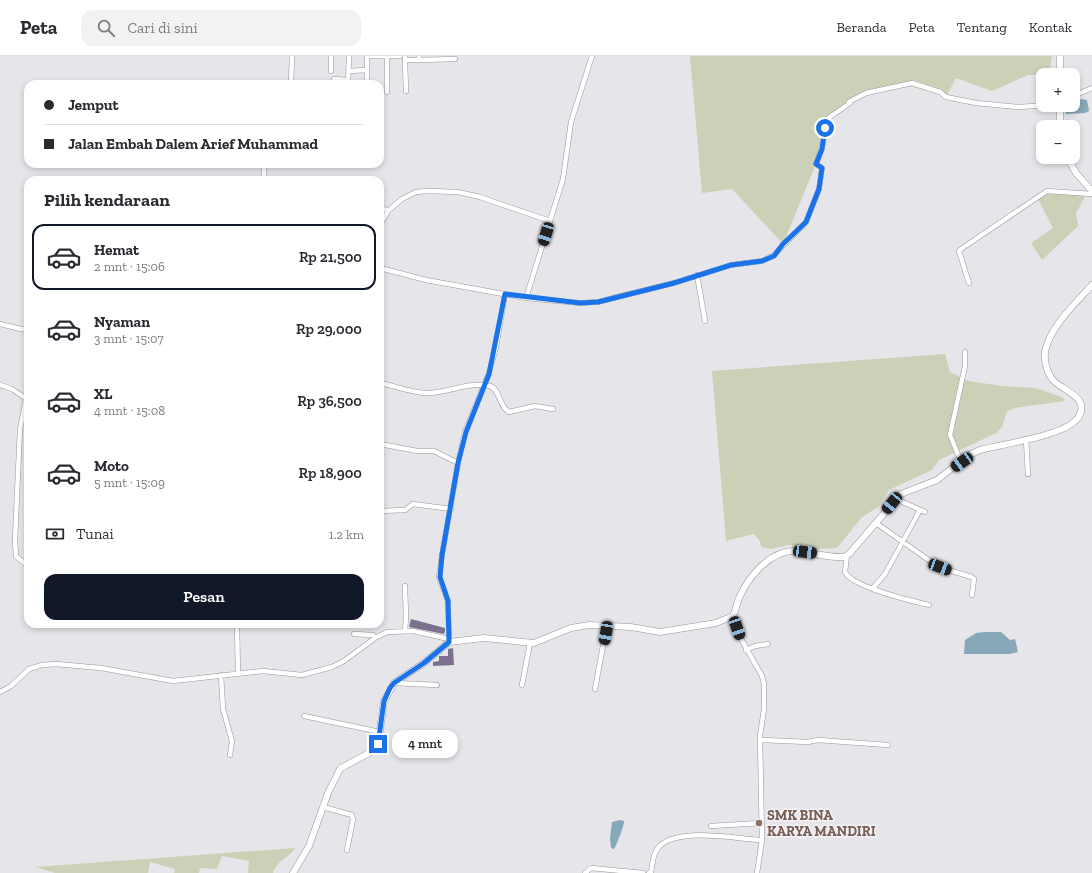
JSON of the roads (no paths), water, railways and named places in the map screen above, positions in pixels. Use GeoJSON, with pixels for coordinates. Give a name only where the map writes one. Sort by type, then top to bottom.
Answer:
{"type":"FeatureCollection","features":[{"type":"Feature","properties":{"kind":"street"},"geometry":{"type":"LineString","coordinates":[[291,80],[292,56]]}},
{"type":"Feature","properties":{"kind":"street"},"geometry":{"type":"LineString","coordinates":[[331,56],[331,71]]}},
{"type":"Feature","properties":{"kind":"street"},"geometry":{"type":"LineString","coordinates":[[348,80],[349,56]]}},
{"type":"Feature","properties":{"kind":"street"},"geometry":{"type":"LineString","coordinates":[[367,80],[367,56],[400,56]]}},
{"type":"Feature","properties":{"kind":"street"},"geometry":{"type":"LineString","coordinates":[[387,56],[387,92]]}},
{"type":"Feature","properties":{"kind":"street"},"geometry":{"type":"LineString","coordinates":[[526,298],[563,179],[571,122],[592,56]]}},
{"type":"Feature","properties":{"kind":"street"},"geometry":{"type":"LineString","coordinates":[[1060,56],[1060,68]]}},
{"type":"Feature","properties":{"kind":"street"},"geometry":{"type":"LineString","coordinates":[[406,91],[405,58],[455,59]]}},
{"type":"Feature","properties":{"kind":"street"},"geometry":{"type":"LineString","coordinates":[[348,71],[367,70]]}},
{"type":"Feature","properties":{"kind":"street"},"geometry":{"type":"LineString","coordinates":[[334,79],[339,80]]}},
{"type":"Feature","properties":{"kind":"street"},"geometry":{"type":"LineString","coordinates":[[384,269],[426,280],[526,298],[580,303],[598,302],[674,283],[731,265],[762,261],[774,256],[783,244],[806,222],[819,189],[822,168],[816,164],[822,149],[825,128],[824,121],[850,103],[849,102],[866,93],[912,83],[940,92],[946,97],[976,103],[1019,107],[1036,106]]}},
{"type":"Feature","properties":{"kind":"street"},"geometry":{"type":"LineString","coordinates":[[1080,93],[1092,88]]}},
{"type":"Feature","properties":{"kind":"street"},"geometry":{"type":"LineString","coordinates":[[1071,164],[1078,176],[1092,191]]}},
{"type":"Feature","properties":{"kind":"street"},"geometry":{"type":"LineString","coordinates":[[969,283],[959,251],[961,249],[1047,191],[1092,194]]}},
{"type":"Feature","properties":{"kind":"street"},"geometry":{"type":"LineString","coordinates":[[384,218],[389,210],[402,199],[416,192],[449,192],[492,200],[550,221]]}},
{"type":"Feature","properties":{"kind":"street"},"geometry":{"type":"LineString","coordinates":[[384,209],[389,210]]}},
{"type":"Feature","properties":{"kind":"street"},"geometry":{"type":"LineString","coordinates":[[697,275],[704,321]]}},
{"type":"Feature","properties":{"kind":"street"},"geometry":{"type":"LineString","coordinates":[[757,873],[762,840],[760,740],[764,710],[764,680],[746,650],[733,616],[746,584],[766,563],[780,553],[796,551],[840,557],[847,555],[896,499],[910,490],[937,480],[980,450],[1055,433],[1078,418],[1080,404],[1073,392],[1054,381],[1045,364],[1046,350],[1059,324],[1092,285]]}},
{"type":"Feature","properties":{"kind":"street"},"geometry":{"type":"LineString","coordinates":[[449,641],[448,601],[440,577],[458,463],[466,432],[489,374],[496,347],[505,294]]}},
{"type":"Feature","properties":{"kind":"street"},"geometry":{"type":"LineString","coordinates":[[0,324],[24,330]]}},
{"type":"Feature","properties":{"kind":"street"},"geometry":{"type":"LineString","coordinates":[[962,462],[950,435],[965,366],[965,352]]}},
{"type":"Feature","properties":{"kind":"street"},"geometry":{"type":"LineString","coordinates":[[384,384],[426,393],[490,386],[494,388],[503,406],[509,412],[535,406],[553,409]]}},
{"type":"Feature","properties":{"kind":"street"},"geometry":{"type":"LineString","coordinates":[[0,385],[12,389],[24,398]]}},
{"type":"Feature","properties":{"kind":"street"},"geometry":{"type":"LineString","coordinates":[[24,412],[20,428],[15,540],[16,556],[24,563]]}},
{"type":"Feature","properties":{"kind":"street"},"geometry":{"type":"LineString","coordinates":[[1026,439],[1028,474]]}},
{"type":"Feature","properties":{"kind":"street"},"geometry":{"type":"LineString","coordinates":[[384,445],[417,451],[434,450],[458,463]]}},
{"type":"Feature","properties":{"kind":"street"},"geometry":{"type":"LineString","coordinates":[[896,499],[925,512]]}},
{"type":"Feature","properties":{"kind":"street"},"geometry":{"type":"LineString","coordinates":[[384,511],[405,510],[413,504],[451,509]]}},
{"type":"Feature","properties":{"kind":"street"},"geometry":{"type":"LineString","coordinates":[[873,588],[885,574],[920,510]]}},
{"type":"Feature","properties":{"kind":"street"},"geometry":{"type":"LineString","coordinates":[[876,523],[940,567],[972,576],[974,579],[972,595]]}},
{"type":"Feature","properties":{"kind":"street"},"geometry":{"type":"LineString","coordinates":[[847,555],[846,575],[854,581],[929,605]]}},
{"type":"Feature","properties":{"kind":"street"},"geometry":{"type":"LineString","coordinates":[[405,586],[405,631]]}},
{"type":"Feature","properties":{"kind":"street"},"geometry":{"type":"LineString","coordinates":[[0,692],[11,686],[29,669],[42,665],[56,664],[100,668],[173,682],[263,671],[302,675],[332,667],[344,661],[375,638],[387,632],[414,631],[449,641],[484,638],[530,643],[539,642],[571,628],[590,625],[607,624],[660,632],[716,624],[733,616]]}},
{"type":"Feature","properties":{"kind":"street"},"geometry":{"type":"LineString","coordinates":[[595,689],[607,624]]}},
{"type":"Feature","properties":{"kind":"street"},"geometry":{"type":"LineString","coordinates":[[236,628],[238,674]]}},
{"type":"Feature","properties":{"kind":"street"},"geometry":{"type":"LineString","coordinates":[[354,634],[373,634],[375,638]]}},
{"type":"Feature","properties":{"kind":"street"},"geometry":{"type":"LineString","coordinates":[[294,873],[309,846],[328,793],[340,769],[378,744],[384,701],[394,683],[424,663],[449,641]]}},
{"type":"Feature","properties":{"kind":"street"},"geometry":{"type":"LineString","coordinates":[[522,685],[530,643]]}},
{"type":"Feature","properties":{"kind":"street"},"geometry":{"type":"LineString","coordinates":[[746,650],[755,646],[768,644]]}},
{"type":"Feature","properties":{"kind":"street"},"geometry":{"type":"LineString","coordinates":[[221,675],[223,709],[232,741],[230,755]]}},
{"type":"Feature","properties":{"kind":"street"},"geometry":{"type":"LineString","coordinates":[[394,683],[438,685]]}},
{"type":"Feature","properties":{"kind":"street"},"geometry":{"type":"LineString","coordinates":[[304,716],[380,732]]}},
{"type":"Feature","properties":{"kind":"street"},"geometry":{"type":"LineString","coordinates":[[760,740],[808,742],[818,740],[888,746]]}},
{"type":"Feature","properties":{"kind":"street"},"geometry":{"type":"LineString","coordinates":[[323,807],[352,816],[353,819],[347,850]]}},
{"type":"Feature","properties":{"kind":"street"},"geometry":{"type":"LineString","coordinates":[[711,826],[761,823]]}},
{"type":"Feature","properties":{"kind":"street"},"geometry":{"type":"LineString","coordinates":[[649,873],[651,872],[656,849],[669,840],[693,835],[762,840]]}},
{"type":"Feature","properties":{"kind":"street"},"geometry":{"type":"LineString","coordinates":[[585,873],[588,869],[595,868],[643,873]]}},
{"type":"Feature","properties":{"kind":"water"},"geometry":{"type":"Polygon","coordinates":[[[1080,100],[1087,100],[1089,111],[1085,113],[1066,114],[1066,112],[1080,112],[1080,100]]]}},
{"type":"Feature","properties":{"kind":"water"},"geometry":{"type":"Polygon","coordinates":[[[1001,632],[1010,640],[1015,639],[1018,652],[1010,654],[964,654],[965,640],[976,633],[1001,632]]]}},
{"type":"Feature","properties":{"kind":"water"},"geometry":{"type":"Polygon","coordinates":[[[620,820],[624,821],[624,823],[614,849],[611,848],[610,838],[612,822],[620,820]]]}},
{"type":"Feature","properties":{"kind":"place","name":"SMK BINA KARYA MANDIRI"},"geometry":{"type":"Point","coordinates":[759,823]}}]}
